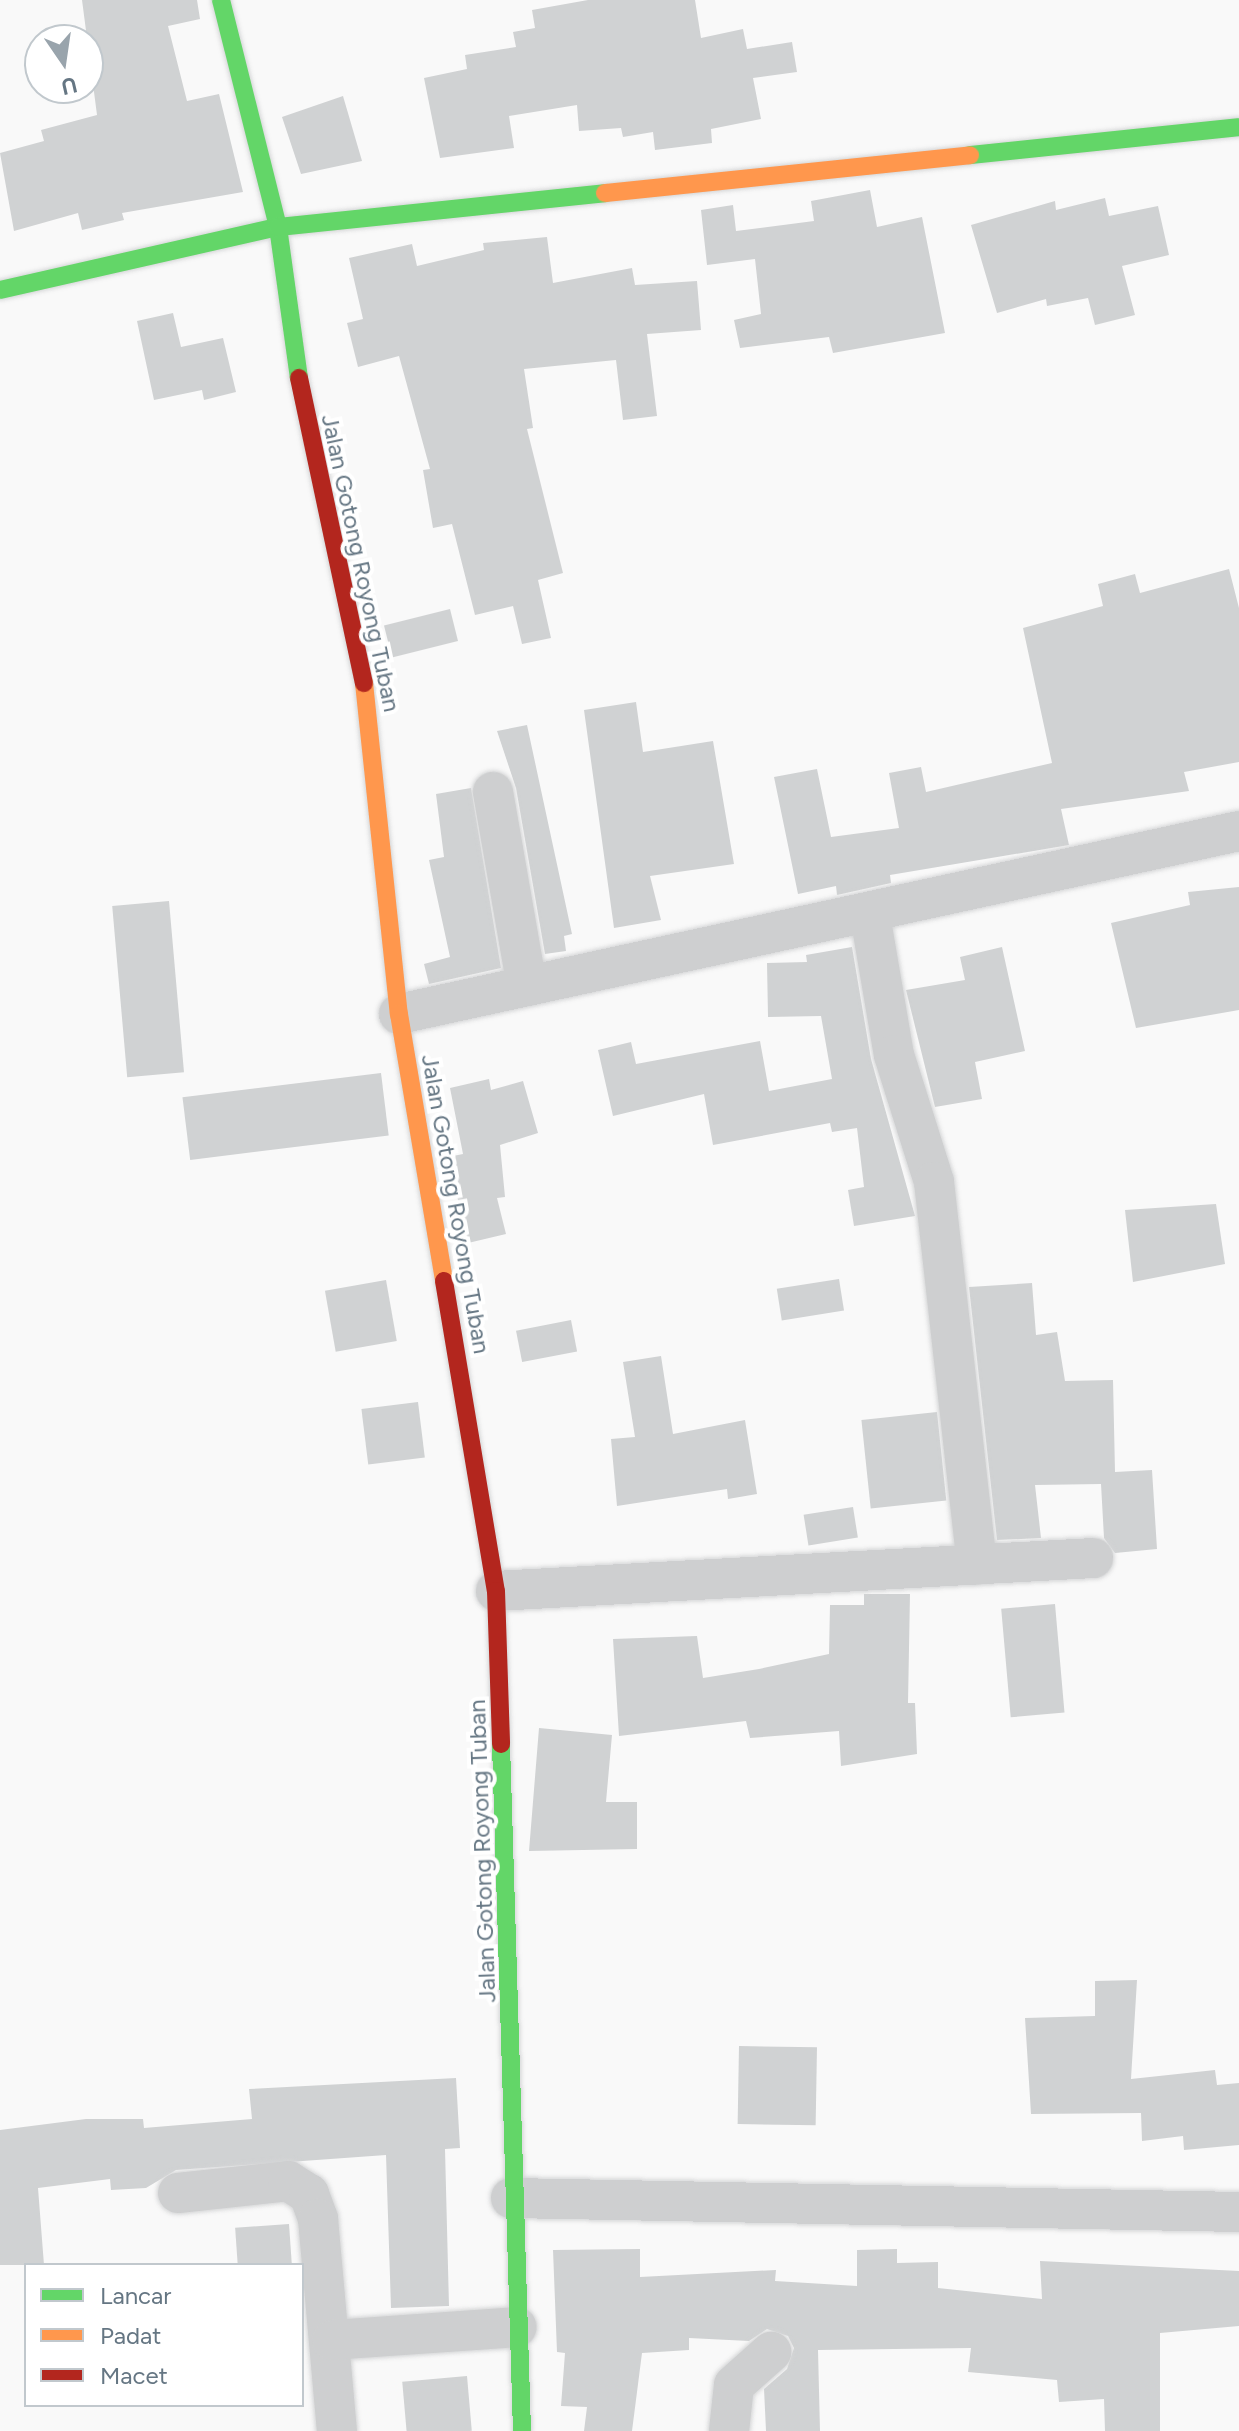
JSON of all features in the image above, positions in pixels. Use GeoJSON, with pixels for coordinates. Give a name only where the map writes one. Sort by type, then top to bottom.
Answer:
{"type":"FeatureCollection","features":[{"type":"Feature","properties":{"kind":"street","name":"Jalan Gotong Royong Tuban"},"geometry":{"type":"LineString","coordinates":[[221,0],[278,227],[304,413],[370,710],[399,1014],[496,1591],[510,1912],[511,2198],[522,2431]]}},
{"type":"Feature","properties":{"kind":"street"},"geometry":{"type":"LineString","coordinates":[[0,290],[278,227],[1239,127]]}},
{"type":"Feature","properties":{"kind":"street"},"geometry":{"type":"LineString","coordinates":[[493,792],[527,986]]}},
{"type":"Feature","properties":{"kind":"street"},"geometry":{"type":"LineString","coordinates":[[399,1014],[870,915],[1239,831]]}},
{"type":"Feature","properties":{"kind":"street"},"geometry":{"type":"LineString","coordinates":[[870,915],[894,1055],[934,1182],[977,1565]]}},
{"type":"Feature","properties":{"kind":"street"},"geometry":{"type":"LineString","coordinates":[[496,1591],[1093,1558]]}},
{"type":"Feature","properties":{"kind":"street"},"geometry":{"type":"LineString","coordinates":[[178,2193],[276,2181],[309,2194],[332,2340],[337,2431]]}},
{"type":"Feature","properties":{"kind":"street"},"geometry":{"type":"LineString","coordinates":[[511,2198],[1239,2212]]}},
{"type":"Feature","properties":{"kind":"street"},"geometry":{"type":"LineString","coordinates":[[332,2340],[517,2327]]}},
{"type":"Feature","properties":{"kind":"street"},"geometry":{"type":"LineString","coordinates":[[729,2431],[734,2385],[771,2352]]}},
{"type":"Feature","properties":{"kind":"building"},"geometry":{"type":"Polygon","coordinates":[[[82,0],[197,0],[200,19],[168,26],[187,101],[219,94],[243,192],[122,213],[124,220],[82,230],[78,213],[14,231],[0,153],[44,141],[41,130],[97,115],[96,104],[104,104],[104,24],[85,24],[82,0]]]}},
{"type":"Feature","properties":{"kind":"building"},"geometry":{"type":"Polygon","coordinates":[[[588,0],[695,0],[701,38],[743,29],[747,49],[792,42],[797,72],[753,78],[761,119],[711,129],[712,143],[655,150],[653,132],[623,137],[621,128],[579,131],[577,105],[509,116],[514,148],[440,158],[424,78],[467,69],[465,55],[516,47],[513,32],[535,28],[532,10],[588,0]]]}},
{"type":"Feature","properties":{"kind":"building"},"geometry":{"type":"Polygon","coordinates":[[[343,96],[362,161],[301,174],[282,117],[343,96]]]}},
{"type":"Feature","properties":{"kind":"building"},"geometry":{"type":"Polygon","coordinates":[[[870,190],[877,227],[922,217],[945,333],[833,353],[829,337],[740,348],[734,320],[761,314],[755,259],[707,265],[701,210],[733,205],[736,231],[814,221],[811,201],[870,190]]]}},
{"type":"Feature","properties":{"kind":"building"},"geometry":{"type":"Polygon","coordinates":[[[1105,198],[1109,216],[1158,206],[1169,255],[1122,266],[1135,315],[1095,325],[1088,298],[1047,306],[1046,299],[997,313],[971,225],[1055,201],[1056,210],[1105,198]]]}},
{"type":"Feature","properties":{"kind":"building"},"geometry":{"type":"Polygon","coordinates":[[[547,237],[553,283],[632,268],[635,285],[697,281],[701,330],[647,334],[657,416],[623,420],[616,360],[524,369],[533,428],[527,429],[563,573],[538,580],[551,638],[522,644],[513,606],[475,615],[452,524],[433,528],[423,470],[430,469],[399,356],[358,367],[347,323],[363,319],[349,258],[412,244],[417,266],[484,250],[483,243],[547,237]]]}},
{"type":"Feature","properties":{"kind":"building"},"geometry":{"type":"Polygon","coordinates":[[[173,313],[181,347],[223,338],[236,392],[204,400],[202,390],[154,400],[137,321],[173,313]]]}},
{"type":"Feature","properties":{"kind":"building"},"geometry":{"type":"Polygon","coordinates":[[[1229,569],[1239,608],[1239,762],[1184,772],[1189,791],[1061,809],[1069,845],[890,875],[891,883],[837,895],[836,886],[798,894],[774,777],[817,769],[831,837],[899,828],[889,773],[921,767],[926,792],[1052,763],[1023,628],[1103,606],[1098,584],[1135,574],[1140,593],[1229,569]]]}},
{"type":"Feature","properties":{"kind":"building"},"geometry":{"type":"Polygon","coordinates":[[[450,609],[458,641],[392,657],[384,625],[450,609]]]}},
{"type":"Feature","properties":{"kind":"building"},"geometry":{"type":"Polygon","coordinates":[[[636,702],[643,752],[713,741],[734,864],[650,876],[661,920],[614,928],[584,710],[636,702]]]}},
{"type":"Feature","properties":{"kind":"building"},"geometry":{"type":"Polygon","coordinates":[[[527,725],[572,934],[564,936],[566,951],[545,954],[516,788],[497,731],[527,725]]]}},
{"type":"Feature","properties":{"kind":"building"},"geometry":{"type":"Polygon","coordinates":[[[471,788],[501,968],[429,984],[424,964],[450,957],[429,860],[444,857],[436,794],[471,788]]]}},
{"type":"Feature","properties":{"kind":"building"},"geometry":{"type":"Polygon","coordinates":[[[1239,887],[1239,1010],[1136,1028],[1111,923],[1190,905],[1188,892],[1239,887]]]}},
{"type":"Feature","properties":{"kind":"building"},"geometry":{"type":"Polygon","coordinates":[[[169,901],[184,1072],[127,1077],[112,906],[169,901]]]}},
{"type":"Feature","properties":{"kind":"building"},"geometry":{"type":"Polygon","coordinates":[[[852,947],[871,1059],[915,1216],[854,1226],[848,1190],[864,1187],[857,1128],[832,1132],[830,1123],[713,1145],[704,1094],[613,1116],[598,1050],[631,1042],[636,1064],[760,1041],[769,1091],[832,1079],[821,1016],[768,1017],[767,963],[807,962],[806,955],[852,947]]]}},
{"type":"Feature","properties":{"kind":"building"},"geometry":{"type":"Polygon","coordinates":[[[1002,947],[1025,1051],[975,1062],[982,1099],[935,1107],[906,990],[965,980],[960,957],[1002,947]]]}},
{"type":"Feature","properties":{"kind":"building"},"geometry":{"type":"Polygon","coordinates":[[[381,1073],[389,1136],[190,1160],[182,1097],[381,1073]]]}},
{"type":"Feature","properties":{"kind":"building"},"geometry":{"type":"Polygon","coordinates":[[[489,1079],[491,1090],[523,1081],[538,1133],[500,1145],[505,1197],[497,1198],[506,1234],[468,1243],[448,1157],[463,1154],[450,1088],[489,1079]]]}},
{"type":"Feature","properties":{"kind":"building"},"geometry":{"type":"Polygon","coordinates":[[[1216,1204],[1225,1264],[1133,1282],[1125,1210],[1216,1204]]]}},
{"type":"Feature","properties":{"kind":"building"},"geometry":{"type":"Polygon","coordinates":[[[839,1279],[844,1311],[782,1320],[777,1289],[839,1279]]]}},
{"type":"Feature","properties":{"kind":"building"},"geometry":{"type":"Polygon","coordinates":[[[386,1280],[397,1341],[336,1352],[325,1291],[386,1280]]]}},
{"type":"Feature","properties":{"kind":"building"},"geometry":{"type":"Polygon","coordinates":[[[1032,1283],[1036,1335],[1057,1332],[1065,1381],[1113,1380],[1115,1472],[1152,1470],[1157,1549],[1115,1553],[1104,1538],[1101,1484],[1035,1485],[1041,1538],[997,1540],[969,1287],[1032,1283]]]}},
{"type":"Feature","properties":{"kind":"building"},"geometry":{"type":"Polygon","coordinates":[[[571,1320],[577,1351],[522,1362],[516,1331],[571,1320]]]}},
{"type":"Feature","properties":{"kind":"building"},"geometry":{"type":"Polygon","coordinates":[[[661,1356],[673,1434],[745,1420],[757,1494],[728,1499],[727,1489],[617,1506],[611,1439],[635,1437],[623,1362],[661,1356]]]}},
{"type":"Feature","properties":{"kind":"building"},"geometry":{"type":"Polygon","coordinates":[[[418,1402],[425,1458],[368,1465],[361,1409],[418,1402]]]}},
{"type":"Feature","properties":{"kind":"building"},"geometry":{"type":"Polygon","coordinates":[[[937,1412],[946,1501],[871,1508],[861,1420],[937,1412]]]}},
{"type":"Feature","properties":{"kind":"building"},"geometry":{"type":"Polygon","coordinates":[[[853,1507],[858,1538],[808,1545],[804,1515],[853,1507]]]}},
{"type":"Feature","properties":{"kind":"building"},"geometry":{"type":"Polygon","coordinates":[[[864,1594],[910,1594],[908,1703],[915,1703],[917,1754],[841,1766],[839,1731],[750,1738],[746,1721],[619,1736],[613,1639],[697,1636],[703,1678],[759,1669],[829,1654],[830,1605],[864,1605],[864,1594]]]}},
{"type":"Feature","properties":{"kind":"building"},"geometry":{"type":"Polygon","coordinates":[[[1055,1604],[1064,1713],[1011,1717],[1001,1609],[1055,1604]]]}},
{"type":"Feature","properties":{"kind":"building"},"geometry":{"type":"Polygon","coordinates":[[[539,1728],[612,1735],[606,1802],[637,1802],[637,1849],[529,1851],[539,1728]]]}},
{"type":"Feature","properties":{"kind":"building"},"geometry":{"type":"Polygon","coordinates":[[[1137,1980],[1131,2079],[1215,2070],[1217,2085],[1239,2083],[1239,2145],[1184,2150],[1183,2136],[1142,2141],[1141,2113],[1031,2114],[1025,2018],[1095,2016],[1095,1981],[1137,1980]]]}},
{"type":"Feature","properties":{"kind":"building"},"geometry":{"type":"Polygon","coordinates":[[[739,2046],[817,2047],[816,2125],[738,2124],[739,2046]]]}},
{"type":"Feature","properties":{"kind":"building"},"geometry":{"type":"Polygon","coordinates":[[[456,2078],[460,2148],[445,2149],[449,2306],[391,2308],[386,2155],[176,2170],[146,2188],[111,2190],[110,2179],[38,2188],[44,2263],[0,2265],[0,2130],[86,2119],[143,2119],[144,2128],[252,2119],[249,2089],[456,2078]]]}},
{"type":"Feature","properties":{"kind":"building"},"geometry":{"type":"Polygon","coordinates":[[[289,2224],[292,2263],[238,2263],[235,2228],[289,2224]]]}},
{"type":"Feature","properties":{"kind":"building"},"geometry":{"type":"Polygon","coordinates":[[[640,2249],[640,2277],[776,2270],[775,2281],[857,2286],[857,2250],[897,2249],[897,2263],[938,2262],[938,2288],[1042,2299],[1040,2261],[1239,2271],[1239,2326],[1160,2333],[1160,2431],[1105,2431],[1104,2399],[1059,2402],[1057,2380],[968,2372],[971,2348],[818,2350],[820,2431],[766,2431],[764,2389],[787,2369],[794,2348],[788,2336],[767,2329],[749,2341],[689,2338],[689,2350],[642,2353],[632,2431],[584,2431],[587,2407],[561,2406],[565,2353],[557,2352],[553,2250],[640,2249]]]}},
{"type":"Feature","properties":{"kind":"building"},"geometry":{"type":"Polygon","coordinates":[[[467,2376],[472,2431],[407,2431],[402,2382],[467,2376]]]}},
{"type":"Feature","properties":{"kind":"traffic: fast"},"geometry":{"type":"LineString","coordinates":[[221,0],[278,227],[299,378]]}},
{"type":"Feature","properties":{"kind":"traffic: fast"},"geometry":{"type":"LineString","coordinates":[[970,155],[1239,127]]}},
{"type":"Feature","properties":{"kind":"traffic: fast"},"geometry":{"type":"LineString","coordinates":[[0,290],[278,227],[605,193]]}},
{"type":"Feature","properties":{"kind":"traffic: fast"},"geometry":{"type":"LineString","coordinates":[[501,1744],[522,2431]]}},
{"type":"Feature","properties":{"kind":"traffic: slow"},"geometry":{"type":"LineString","coordinates":[[605,193],[970,155]]}},
{"type":"Feature","properties":{"kind":"traffic: slow"},"geometry":{"type":"LineString","coordinates":[[364,683],[399,1014],[444,1281]]}},
{"type":"Feature","properties":{"kind":"traffic: jam"},"geometry":{"type":"LineString","coordinates":[[299,378],[364,683]]}},
{"type":"Feature","properties":{"kind":"traffic: jam"},"geometry":{"type":"LineString","coordinates":[[444,1281],[496,1591],[501,1744]]}}]}
